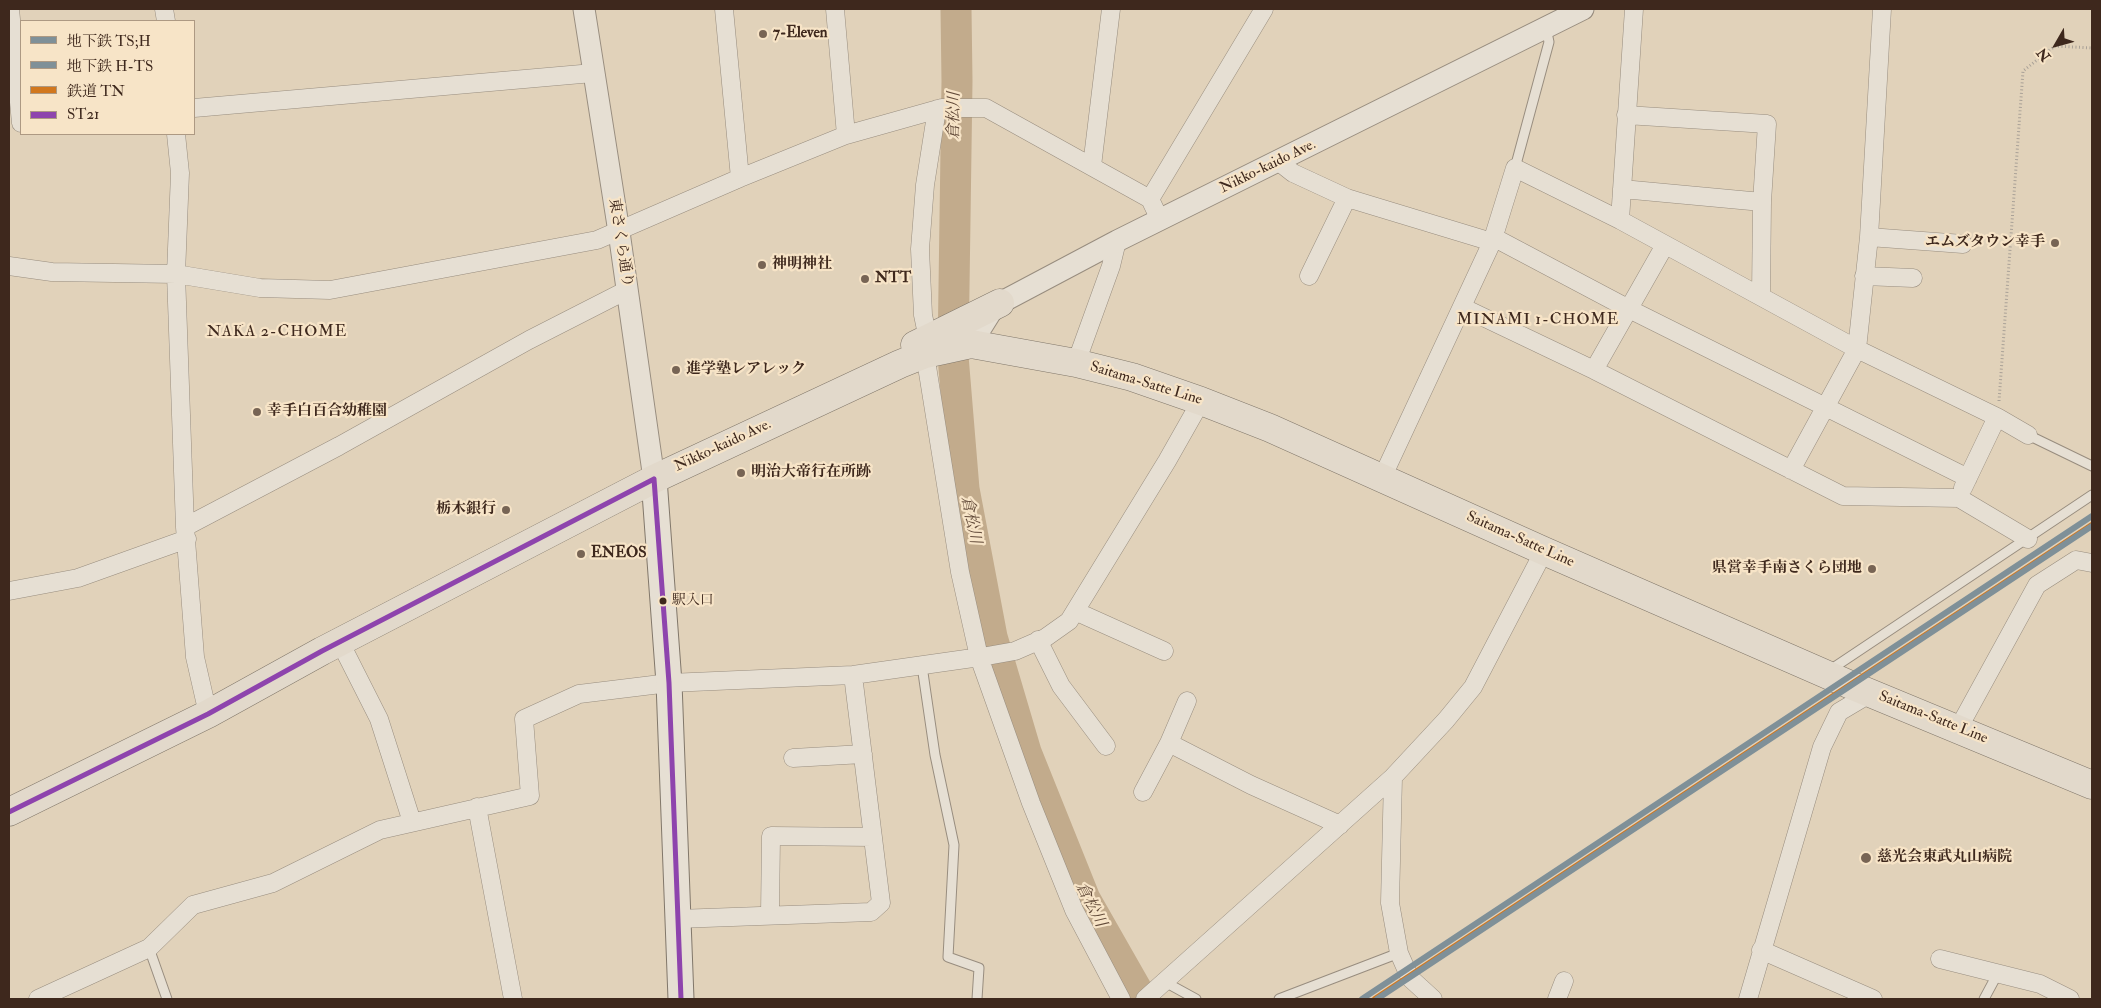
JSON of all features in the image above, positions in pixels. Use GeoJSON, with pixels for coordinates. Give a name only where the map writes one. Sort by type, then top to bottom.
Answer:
{"type":"FeatureCollection","features":[{"type":"Feature","properties":{"kind":"main road"},"geometry":{"type":"LineString","coordinates":[[965,337],[1000,303]]}},
{"type":"Feature","properties":{"kind":"main road","name":"Saitama-Satte Line"},"geometry":{"type":"LineString","coordinates":[[930,345],[965,337],[1132,377],[1201,400],[1871,693],[2092,785]]}},
{"type":"Feature","properties":{"kind":"main road","name":"Nikko-kaido Ave."},"geometry":{"type":"LineString","coordinates":[[9,812],[208,714],[340,642],[654,478],[828,397],[930,345]]}},
{"type":"Feature","properties":{"kind":"main road"},"geometry":{"type":"LineString","coordinates":[[654,478],[669,683],[681,999]]}},
{"type":"Feature","properties":{"kind":"street"},"geometry":{"type":"LineString","coordinates":[[10,9],[20,113]]}},
{"type":"Feature","properties":{"kind":"street","name":"東さくら通り"},"geometry":{"type":"LineString","coordinates":[[584,9],[619,232],[654,478]]}},
{"type":"Feature","properties":{"kind":"street"},"geometry":{"type":"LineString","coordinates":[[724,9],[740,178]]}},
{"type":"Feature","properties":{"kind":"street"},"geometry":{"type":"LineString","coordinates":[[835,9],[846,135]]}},
{"type":"Feature","properties":{"kind":"street"},"geometry":{"type":"LineString","coordinates":[[1092,166],[1111,9]]}},
{"type":"Feature","properties":{"kind":"street"},"geometry":{"type":"LineString","coordinates":[[1150,199],[1264,9]]}},
{"type":"Feature","properties":{"kind":"street","name":"Nikko-kaido Ave."},"geometry":{"type":"LineString","coordinates":[[1000,303],[1160,220],[1583,9]]}},
{"type":"Feature","properties":{"kind":"street"},"geometry":{"type":"LineString","coordinates":[[1620,220],[1634,9]]}},
{"type":"Feature","properties":{"kind":"street"},"geometry":{"type":"LineString","coordinates":[[1791,470],[1857,349],[1869,237],[1882,9]]}},
{"type":"Feature","properties":{"kind":"street"},"geometry":{"type":"LineString","coordinates":[[195,108],[593,73]]}},
{"type":"Feature","properties":{"kind":"street"},"geometry":{"type":"LineString","coordinates":[[9,266],[52,272],[176,274],[260,288],[330,290],[597,240],[740,178],[846,135],[940,109],[986,108],[1150,199],[1160,220]]}},
{"type":"Feature","properties":{"kind":"street"},"geometry":{"type":"LineString","coordinates":[[940,109],[925,185],[920,249],[923,315],[930,345],[959,563],[983,657],[1031,804],[1074,910],[1121,999]]}},
{"type":"Feature","properties":{"kind":"street"},"geometry":{"type":"LineString","coordinates":[[1626,115],[1767,124],[1762,202],[1760,296]]}},
{"type":"Feature","properties":{"kind":"street"},"geometry":{"type":"LineString","coordinates":[[176,135],[180,173],[176,274],[186,533],[195,657],[208,714]]}},
{"type":"Feature","properties":{"kind":"street"},"geometry":{"type":"LineString","coordinates":[[1279,162],[1293,173],[1347,198],[1492,239],[1825,408],[1968,478]]}},
{"type":"Feature","properties":{"kind":"street"},"geometry":{"type":"LineString","coordinates":[[1382,478],[1492,239],[1516,168],[1620,220],[1857,349],[1997,416],[2028,436]]}},
{"type":"Feature","properties":{"kind":"street"},"geometry":{"type":"LineString","coordinates":[[1622,188],[1762,202]]}},
{"type":"Feature","properties":{"kind":"street"},"geometry":{"type":"LineString","coordinates":[[1309,276],[1347,198]]}},
{"type":"Feature","properties":{"kind":"street"},"geometry":{"type":"LineString","coordinates":[[1869,237],[1963,244]]}},
{"type":"Feature","properties":{"kind":"street"},"geometry":{"type":"LineString","coordinates":[[1076,363],[1111,266],[1117,242]]}},
{"type":"Feature","properties":{"kind":"street"},"geometry":{"type":"LineString","coordinates":[[1594,370],[1665,244]]}},
{"type":"Feature","properties":{"kind":"street"},"geometry":{"type":"LineString","coordinates":[[1864,276],[1913,278]]}},
{"type":"Feature","properties":{"kind":"street"},"geometry":{"type":"LineString","coordinates":[[9,591],[78,578],[186,533],[529,340],[627,290]]}},
{"type":"Feature","properties":{"kind":"street"},"geometry":{"type":"LineString","coordinates":[[1462,307],[1594,370],[1843,496],[1959,498],[2028,539]]}},
{"type":"Feature","properties":{"kind":"street"},"geometry":{"type":"LineString","coordinates":[[38,999],[149,948],[193,905],[273,883],[380,830],[530,796],[524,719],[579,694],[669,683],[853,675],[1015,651],[1038,640],[1069,621],[1167,461],[1201,400]]}},
{"type":"Feature","properties":{"kind":"street"},"geometry":{"type":"LineString","coordinates":[[1959,498],[1997,416]]}},
{"type":"Feature","properties":{"kind":"street"},"geometry":{"type":"LineString","coordinates":[[1145,999],[1394,777],[1473,686],[1544,551]]}},
{"type":"Feature","properties":{"kind":"street"},"geometry":{"type":"LineString","coordinates":[[1958,729],[2037,585],[2076,560],[2092,563]]}},
{"type":"Feature","properties":{"kind":"street"},"geometry":{"type":"LineString","coordinates":[[1075,611],[1164,651]]}},
{"type":"Feature","properties":{"kind":"street"},"geometry":{"type":"LineString","coordinates":[[1038,640],[1061,686],[1106,746]]}},
{"type":"Feature","properties":{"kind":"street"},"geometry":{"type":"LineString","coordinates":[[340,642],[379,719],[412,822]]}},
{"type":"Feature","properties":{"kind":"street"},"geometry":{"type":"LineString","coordinates":[[677,919],[770,914],[871,912],[882,903],[853,675]]}},
{"type":"Feature","properties":{"kind":"street"},"geometry":{"type":"LineString","coordinates":[[1748,999],[1822,747],[1839,712],[1871,693]]}},
{"type":"Feature","properties":{"kind":"street"},"geometry":{"type":"LineString","coordinates":[[1143,792],[1169,744],[1186,701]]}},
{"type":"Feature","properties":{"kind":"street"},"geometry":{"type":"LineString","coordinates":[[1169,744],[1250,785],[1340,826]]}},
{"type":"Feature","properties":{"kind":"street"},"geometry":{"type":"LineString","coordinates":[[793,758],[862,754]]}},
{"type":"Feature","properties":{"kind":"street"},"geometry":{"type":"LineString","coordinates":[[1394,777],[1390,903],[1399,953],[1410,978],[1433,999]]}},
{"type":"Feature","properties":{"kind":"street"},"geometry":{"type":"LineString","coordinates":[[476,807],[513,999]]}},
{"type":"Feature","properties":{"kind":"street"},"geometry":{"type":"LineString","coordinates":[[770,914],[771,836],[873,837]]}},
{"type":"Feature","properties":{"kind":"street"},"geometry":{"type":"LineString","coordinates":[[1761,950],[1873,999]]}},
{"type":"Feature","properties":{"kind":"street"},"geometry":{"type":"LineString","coordinates":[[1940,959],[2040,984],[2070,999]]}},
{"type":"Feature","properties":{"kind":"street"},"geometry":{"type":"LineString","coordinates":[[1557,999],[1564,981]]}},
{"type":"Feature","properties":{"kind":"lane"},"geometry":{"type":"LineString","coordinates":[[1516,168],[1549,42],[1546,28]]}},
{"type":"Feature","properties":{"kind":"lane"},"geometry":{"type":"LineString","coordinates":[[2028,436],[2092,466]]}},
{"type":"Feature","properties":{"kind":"lane"},"geometry":{"type":"LineString","coordinates":[[1825,672],[2092,495]]}},
{"type":"Feature","properties":{"kind":"lane"},"geometry":{"type":"LineString","coordinates":[[922,666],[935,755],[954,845],[948,957],[979,968],[977,999]]}},
{"type":"Feature","properties":{"kind":"lane"},"geometry":{"type":"LineString","coordinates":[[149,948],[167,999]]}},
{"type":"Feature","properties":{"kind":"lane"},"geometry":{"type":"LineString","coordinates":[[1279,999],[1399,953]]}},
{"type":"Feature","properties":{"kind":"lane"},"geometry":{"type":"LineString","coordinates":[[1984,999],[1998,974]]}},
{"type":"Feature","properties":{"kind":"lane"},"geometry":{"type":"LineString","coordinates":[[1165,982],[1196,999]]}},
{"type":"Feature","properties":{"kind":"path"},"geometry":{"type":"LineString","coordinates":[[1997,416],[2023,71],[2055,46],[2092,48]]}},
{"type":"Feature","properties":{"kind":"waterway","name":"倉松川"},"geometry":{"type":"LineString","coordinates":[[956,9],[957,81],[953,356],[964,489],[992,637],[1026,752],[1085,899],[1142,999]]}},
{"type":"Feature","properties":{"kind":"metro line","name":"TS;H"},"geometry":{"type":"LineString","coordinates":[[1362,999],[2092,516]]}},
{"type":"Feature","properties":{"kind":"metro line","name":"H-TS"},"geometry":{"type":"LineString","coordinates":[[1377,999],[2092,526]]}},
{"type":"Feature","properties":{"kind":"rail line","name":"TN"},"geometry":{"type":"LineString","coordinates":[[1375,999],[2092,525]]}},
{"type":"Feature","properties":{"kind":"transit line","name":"ST21"},"geometry":{"type":"LineString","coordinates":[[654,479],[669,683],[681,999]]}},
{"type":"Feature","properties":{"kind":"transit line","name":"ST21"},"geometry":{"type":"LineString","coordinates":[[9,812],[208,714],[322,651],[654,479]]}},
{"type":"Feature","properties":{"kind":"place","name":"7-Eleven"},"geometry":{"type":"Point","coordinates":[763,34]}},
{"type":"Feature","properties":{"kind":"place","name":"エムズタウン幸手"},"geometry":{"type":"Point","coordinates":[2055,243]}},
{"type":"Feature","properties":{"kind":"place","name":"神明神社"},"geometry":{"type":"Point","coordinates":[762,265]}},
{"type":"Feature","properties":{"kind":"place","name":"NTT"},"geometry":{"type":"Point","coordinates":[865,279]}},
{"type":"Feature","properties":{"kind":"place","name":"進学塾レアレック"},"geometry":{"type":"Point","coordinates":[676,370]}},
{"type":"Feature","properties":{"kind":"place","name":"幸手白百合幼稚園"},"geometry":{"type":"Point","coordinates":[257,412]}},
{"type":"Feature","properties":{"kind":"place","name":"明治大帝行在所跡"},"geometry":{"type":"Point","coordinates":[741,473]}},
{"type":"Feature","properties":{"kind":"place","name":"栃木銀行"},"geometry":{"type":"Point","coordinates":[506,510]}},
{"type":"Feature","properties":{"kind":"place","name":"ENEOS"},"geometry":{"type":"Point","coordinates":[581,554]}},
{"type":"Feature","properties":{"kind":"place","name":"県営幸手南さくら団地"},"geometry":{"type":"Point","coordinates":[1872,569]}},
{"type":"Feature","properties":{"kind":"place","name":"駅入口"},"geometry":{"type":"Point","coordinates":[663,601]}},
{"type":"Feature","properties":{"kind":"place","name":"慈光会東武丸山病院"},"geometry":{"type":"Point","coordinates":[1866,858]}},
{"type":"Feature","properties":{"kind":"district","name":"MINAMI 1-CHOME"},"geometry":{"type":"Point","coordinates":[1538,321]}},
{"type":"Feature","properties":{"kind":"district","name":"NAKA 2-CHOME"},"geometry":{"type":"Point","coordinates":[277,333]}}]}
